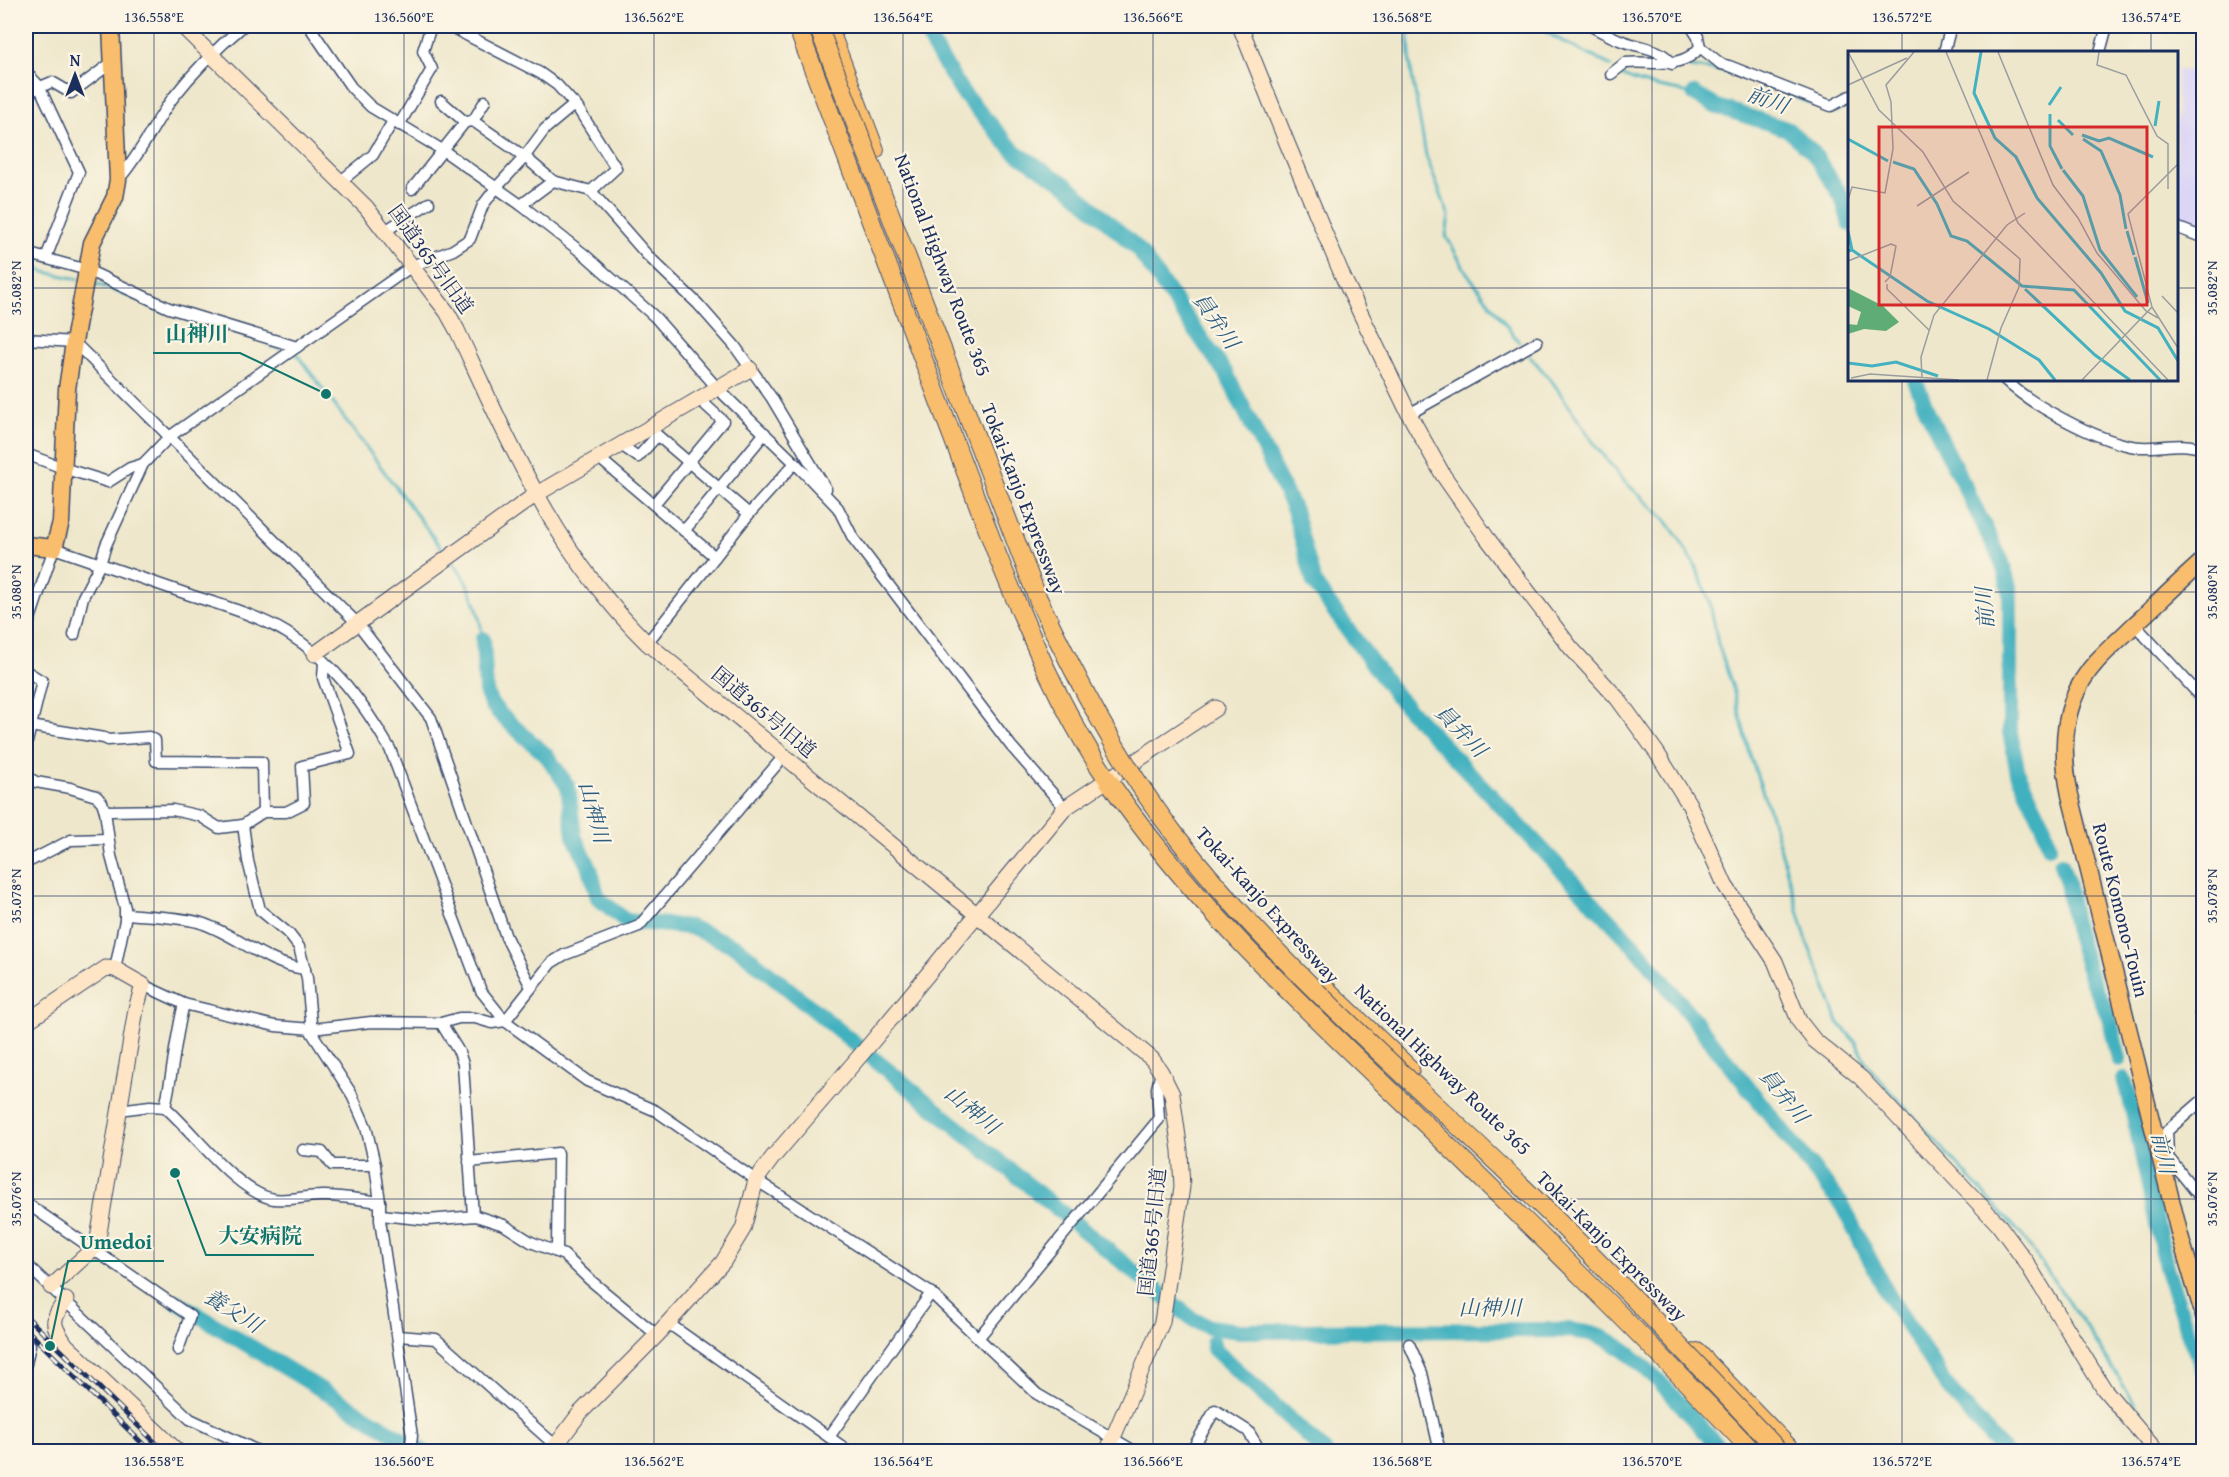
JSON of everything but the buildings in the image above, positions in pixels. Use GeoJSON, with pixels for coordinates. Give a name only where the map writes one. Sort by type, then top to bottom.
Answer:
{"type":"FeatureCollection","features":[{"type":"Feature","properties":{"kind":"highway"},"geometry":{"type":"LineString","coordinates":[[797,26],[1002,566],[1055,688],[1085,744],[1107,778],[1165,857],[1273,977],[1527,1222],[1753,1452]]}},
{"type":"Feature","properties":{"kind":"highway","name":"Tokai-Kanjo Expressway"},"geometry":{"type":"LineString","coordinates":[[818,26],[1038,599],[1078,680],[1139,785],[1217,888],[1266,942],[1321,997],[1542,1205],[1780,1452]]}},
{"type":"Feature","properties":{"kind":"highway","name":"National Highway Route 365"},"geometry":{"type":"LineString","coordinates":[[828,26],[1047,597],[1087,681],[1134,760],[1201,854],[1271,935],[1551,1204],[1793,1452]]}},
{"type":"Feature","properties":{"kind":"main road"},"geometry":{"type":"LineString","coordinates":[[26,544],[54,549],[61,522],[67,389],[74,342],[92,243],[115,197],[118,180],[111,26]]}},
{"type":"Feature","properties":{"kind":"main road","name":"Route Komono-Touin"},"geometry":{"type":"LineString","coordinates":[[2204,560],[2098,660],[2075,695],[2064,733],[2065,765],[2070,795],[2164,1158],[2189,1272],[2204,1316]]}},
{"type":"Feature","properties":{"kind":"street","name":"国道365号旧道"},"geometry":{"type":"LineString","coordinates":[[182,26],[342,181],[385,231],[447,312],[535,495],[572,553],[617,613],[647,643],[1152,1059],[1161,1072],[1172,1095],[1179,1139],[1182,1178],[1180,1199],[1162,1322],[1107,1452]]}},
{"type":"Feature","properties":{"kind":"street"},"geometry":{"type":"LineString","coordinates":[[118,180],[128,169],[171,101],[212,53],[243,26]]}},
{"type":"Feature","properties":{"kind":"street"},"geometry":{"type":"LineString","coordinates":[[309,26],[351,87],[371,107],[442,149],[495,189],[521,205],[585,255],[655,317],[718,389],[765,433],[838,508]]}},
{"type":"Feature","properties":{"kind":"street"},"geometry":{"type":"LineString","coordinates":[[342,181],[373,155],[432,69],[423,51],[431,26]]}},
{"type":"Feature","properties":{"kind":"street"},"geometry":{"type":"LineString","coordinates":[[449,26],[540,73],[557,85],[575,104],[616,168],[591,191]]}},
{"type":"Feature","properties":{"kind":"street"},"geometry":{"type":"LineString","coordinates":[[1240,26],[1343,277],[1409,414],[1443,475],[1486,538],[1571,648],[1618,699],[1657,753],[1689,804],[1725,885],[1775,961],[1800,1021],[1814,1040],[1861,1078],[1998,1224],[2026,1262],[2104,1389],[2157,1452]]}},
{"type":"Feature","properties":{"kind":"street"},"geometry":{"type":"LineString","coordinates":[[1591,26],[1628,43],[1660,52],[1672,63]]}},
{"type":"Feature","properties":{"kind":"street"},"geometry":{"type":"LineString","coordinates":[[1691,26],[1698,37],[1700,47],[1721,64],[1827,104],[1836,105],[1848,97]]}},
{"type":"Feature","properties":{"kind":"street"},"geometry":{"type":"LineString","coordinates":[[1944,51],[1951,26]]}},
{"type":"Feature","properties":{"kind":"street"},"geometry":{"type":"LineString","coordinates":[[2100,51],[2107,26]]}},
{"type":"Feature","properties":{"kind":"street"},"geometry":{"type":"LineString","coordinates":[[1611,74],[1625,63],[1672,63],[1691,57],[1700,47]]}},
{"type":"Feature","properties":{"kind":"street"},"geometry":{"type":"LineString","coordinates":[[26,93],[52,82],[71,93],[114,61]]}},
{"type":"Feature","properties":{"kind":"street"},"geometry":{"type":"LineString","coordinates":[[26,72],[39,86],[79,172],[46,258]]}},
{"type":"Feature","properties":{"kind":"street"},"geometry":{"type":"LineString","coordinates":[[441,101],[469,122],[525,157],[554,181],[591,191],[647,255],[698,304],[727,337],[771,397],[838,508],[853,538],[1006,740],[1065,808]]}},
{"type":"Feature","properties":{"kind":"street"},"geometry":{"type":"LineString","coordinates":[[412,189],[442,149],[469,122],[485,101]]}},
{"type":"Feature","properties":{"kind":"street"},"geometry":{"type":"LineString","coordinates":[[74,635],[83,597],[100,564],[106,545],[143,464],[169,437],[412,266],[453,250],[470,240],[483,205],[495,189],[525,157],[545,129],[575,104]]}},
{"type":"Feature","properties":{"kind":"street"},"geometry":{"type":"LineString","coordinates":[[521,205],[554,181]]}},
{"type":"Feature","properties":{"kind":"street"},"geometry":{"type":"LineString","coordinates":[[385,231],[429,203]]}},
{"type":"Feature","properties":{"kind":"street"},"geometry":{"type":"LineString","coordinates":[[2178,227],[2204,238]]}},
{"type":"Feature","properties":{"kind":"street"},"geometry":{"type":"LineString","coordinates":[[26,253],[46,258],[169,308],[297,347]]}},
{"type":"Feature","properties":{"kind":"street"},"geometry":{"type":"LineString","coordinates":[[26,339],[74,342],[358,624],[431,718],[506,937],[531,987]]}},
{"type":"Feature","properties":{"kind":"street"},"geometry":{"type":"LineString","coordinates":[[1409,414],[1538,342]]}},
{"type":"Feature","properties":{"kind":"street"},"geometry":{"type":"LineString","coordinates":[[320,658],[358,624],[535,495],[621,445],[653,432],[750,369]]}},
{"type":"Feature","properties":{"kind":"street"},"geometry":{"type":"LineString","coordinates":[[2006,381],[2030,400],[2093,433],[2131,446],[2156,447],[2177,444],[2204,450]]}},
{"type":"Feature","properties":{"kind":"street"},"geometry":{"type":"LineString","coordinates":[[654,504],[723,421],[700,400]]}},
{"type":"Feature","properties":{"kind":"street"},"geometry":{"type":"LineString","coordinates":[[653,432],[749,514]]}},
{"type":"Feature","properties":{"kind":"street"},"geometry":{"type":"LineString","coordinates":[[684,531],[765,433]]}},
{"type":"Feature","properties":{"kind":"street"},"geometry":{"type":"LineString","coordinates":[[26,454],[108,482],[130,468],[143,464]]}},
{"type":"Feature","properties":{"kind":"street"},"geometry":{"type":"LineString","coordinates":[[599,458],[715,556]]}},
{"type":"Feature","properties":{"kind":"street"},"geometry":{"type":"LineString","coordinates":[[647,643],[749,514],[795,463]]}},
{"type":"Feature","properties":{"kind":"street"},"geometry":{"type":"LineString","coordinates":[[26,631],[54,549],[248,614],[287,633],[320,658],[346,684],[370,715],[390,749],[481,991],[505,1021],[587,1081],[656,1111],[756,1180],[931,1293],[979,1336],[1037,1394],[1137,1452]]}},
{"type":"Feature","properties":{"kind":"street"},"geometry":{"type":"LineString","coordinates":[[2134,625],[2204,700]]}},
{"type":"Feature","properties":{"kind":"street"},"geometry":{"type":"LineString","coordinates":[[105,811],[173,810],[200,816],[219,828],[243,825],[263,812],[286,812],[304,803],[302,766],[350,754],[323,678],[320,658]]}},
{"type":"Feature","properties":{"kind":"street"},"geometry":{"type":"LineString","coordinates":[[26,671],[42,681],[26,742]]}},
{"type":"Feature","properties":{"kind":"street"},"geometry":{"type":"LineString","coordinates":[[398,1336],[436,1339],[554,1449],[580,1413],[657,1335],[723,1262],[743,1229],[756,1180],[773,1157],[872,1043],[1065,808],[1134,760],[1216,708]]}},
{"type":"Feature","properties":{"kind":"street"},"geometry":{"type":"LineString","coordinates":[[30,726],[108,740],[149,737],[155,740],[156,761],[262,762],[263,812]]}},
{"type":"Feature","properties":{"kind":"street"},"geometry":{"type":"LineString","coordinates":[[26,1022],[106,968],[115,969],[184,1004],[259,1024],[312,1029],[370,1022],[441,1023],[459,1017],[475,1018],[492,1023],[505,1021],[551,963],[564,955],[639,926],[784,756]]}},
{"type":"Feature","properties":{"kind":"street"},"geometry":{"type":"LineString","coordinates":[[26,776],[36,782],[96,795],[102,802],[108,839],[126,914],[115,969]]}},
{"type":"Feature","properties":{"kind":"street"},"geometry":{"type":"LineString","coordinates":[[243,825],[248,861],[260,910],[294,938],[299,947],[305,969],[312,1033],[356,1103],[366,1127],[375,1165],[412,1436],[410,1451]]}},
{"type":"Feature","properties":{"kind":"street"},"geometry":{"type":"LineString","coordinates":[[26,864],[71,840],[108,839]]}},
{"type":"Feature","properties":{"kind":"street"},"geometry":{"type":"LineString","coordinates":[[126,914],[201,922],[231,935],[275,960],[305,969]]}},
{"type":"Feature","properties":{"kind":"street"},"geometry":{"type":"LineString","coordinates":[[51,1287],[95,1246],[136,1009],[143,985]]}},
{"type":"Feature","properties":{"kind":"street"},"geometry":{"type":"LineString","coordinates":[[165,1107],[172,1077],[177,1030],[184,1004]]}},
{"type":"Feature","properties":{"kind":"street"},"geometry":{"type":"LineString","coordinates":[[2204,1005],[2200,1014],[2204,1023]]}},
{"type":"Feature","properties":{"kind":"street"},"geometry":{"type":"LineString","coordinates":[[441,1023],[459,1052],[463,1064],[472,1216]]}},
{"type":"Feature","properties":{"kind":"street"},"geometry":{"type":"LineString","coordinates":[[979,1336],[1159,1119],[1157,1088],[1161,1072]]}},
{"type":"Feature","properties":{"kind":"street"},"geometry":{"type":"LineString","coordinates":[[2204,1099],[2167,1131],[2164,1158],[2204,1202]]}},
{"type":"Feature","properties":{"kind":"street"},"geometry":{"type":"LineString","coordinates":[[119,1110],[150,1106],[165,1107],[194,1134],[229,1173],[252,1191],[263,1196],[287,1199],[330,1196],[380,1202]]}},
{"type":"Feature","properties":{"kind":"street"},"geometry":{"type":"LineString","coordinates":[[303,1150],[322,1152],[332,1165],[375,1165]]}},
{"type":"Feature","properties":{"kind":"street"},"geometry":{"type":"LineString","coordinates":[[469,1162],[558,1153],[557,1251]]}},
{"type":"Feature","properties":{"kind":"street"},"geometry":{"type":"LineString","coordinates":[[26,1203],[95,1246],[190,1316],[178,1350]]}},
{"type":"Feature","properties":{"kind":"street"},"geometry":{"type":"LineString","coordinates":[[381,1215],[428,1220],[472,1216],[504,1225],[531,1242],[557,1251],[657,1335]]}},
{"type":"Feature","properties":{"kind":"street"},"geometry":{"type":"LineString","coordinates":[[26,1264],[190,1419],[260,1452]]}},
{"type":"Feature","properties":{"kind":"street"},"geometry":{"type":"LineString","coordinates":[[829,1437],[931,1293]]}},
{"type":"Feature","properties":{"kind":"street"},"geometry":{"type":"LineString","coordinates":[[66,1300],[55,1316],[54,1328],[66,1345],[178,1452]]}},
{"type":"Feature","properties":{"kind":"street"},"geometry":{"type":"LineString","coordinates":[[668,1323],[850,1452]]}},
{"type":"Feature","properties":{"kind":"street"},"geometry":{"type":"LineString","coordinates":[[1409,1344],[1422,1373],[1440,1452]]}},
{"type":"Feature","properties":{"kind":"street"},"geometry":{"type":"LineString","coordinates":[[26,1364],[30,1345]]}},
{"type":"Feature","properties":{"kind":"street"},"geometry":{"type":"LineString","coordinates":[[1191,1452],[1215,1410],[1248,1431],[1261,1452]]}},
{"type":"Feature","properties":{"kind":"shaded area"},"geometry":{"type":"Polygon","coordinates":[[[2178,69],[2203,74],[2203,229],[2178,217],[2178,69]]]}},
{"type":"Feature","properties":{"kind":"waterway","name":"員弁川"},"geometry":{"type":"LineString","coordinates":[[925,26],[932,44],[962,92],[1015,152],[1068,186],[1137,248],[1227,375],[1294,510],[1314,583],[1397,697],[1639,951],[1842,1205],[1887,1293],[1949,1389],[2004,1452]]}},
{"type":"Feature","properties":{"kind":"waterway"},"geometry":{"type":"LineString","coordinates":[[1408,26],[1411,70],[1426,156],[1449,216],[1446,236],[1467,273],[1519,342]]}},
{"type":"Feature","properties":{"kind":"waterway"},"geometry":{"type":"LineString","coordinates":[[1538,26],[1563,42],[1611,66]]}},
{"type":"Feature","properties":{"kind":"waterway"},"geometry":{"type":"LineString","coordinates":[[1690,67],[1730,72],[1815,105],[1829,113],[1836,112],[1848,104]]}},
{"type":"Feature","properties":{"kind":"waterway"},"geometry":{"type":"LineString","coordinates":[[1623,76],[1649,85],[1694,94]]}},
{"type":"Feature","properties":{"kind":"waterway","name":"前川"},"geometry":{"type":"LineString","coordinates":[[1694,94],[1715,106],[1787,129],[1812,151],[1842,197],[1848,217]]}},
{"type":"Feature","properties":{"kind":"waterway"},"geometry":{"type":"LineString","coordinates":[[2178,220],[2204,232]]}},
{"type":"Feature","properties":{"kind":"waterway","name":"山神川"},"geometry":{"type":"LineString","coordinates":[[26,264],[45,272],[78,279]]}},
{"type":"Feature","properties":{"kind":"waterway","name":"山神川"},"geometry":{"type":"LineString","coordinates":[[91,282],[138,299]]}},
{"type":"Feature","properties":{"kind":"waterway","name":"山神川"},"geometry":{"type":"LineString","coordinates":[[269,343],[271,347],[286,349]]}},
{"type":"Feature","properties":{"kind":"waterway","name":"山神川"},"geometry":{"type":"LineString","coordinates":[[295,352],[445,553]]}},
{"type":"Feature","properties":{"kind":"waterway"},"geometry":{"type":"LineString","coordinates":[[1530,356],[1554,384],[1598,449],[1624,481],[1665,519],[1696,567],[1710,603],[1718,644],[1808,945],[1838,1022],[1857,1044],[1865,1061],[1876,1076],[2021,1234],[2087,1328],[2144,1418]]}},
{"type":"Feature","properties":{"kind":"waterway","name":"前川"},"geometry":{"type":"LineString","coordinates":[[1915,381],[1928,413],[2002,562],[2010,591],[2010,732],[2018,773],[2044,827],[2049,846]]}},
{"type":"Feature","properties":{"kind":"waterway","name":"山神川"},"geometry":{"type":"LineString","coordinates":[[452,561],[473,597],[483,639]]}},
{"type":"Feature","properties":{"kind":"waterway","name":"山神川"},"geometry":{"type":"LineString","coordinates":[[483,639],[486,691],[491,704],[547,756],[568,787],[574,836],[590,868],[598,898],[626,921],[690,927],[737,947],[1192,1319],[1209,1327],[1240,1331],[1568,1330],[1592,1334],[1614,1344],[1648,1370],[1723,1452]]}},
{"type":"Feature","properties":{"kind":"waterway","name":"前川"},"geometry":{"type":"LineString","coordinates":[[2061,864],[2067,882],[2075,928],[2092,981],[2109,1017],[2119,1059]]}},
{"type":"Feature","properties":{"kind":"waterway","name":"前川"},"geometry":{"type":"LineString","coordinates":[[2124,1080],[2130,1098],[2166,1267],[2204,1372]]}},
{"type":"Feature","properties":{"kind":"waterway","name":"養父川"},"geometry":{"type":"LineString","coordinates":[[177,1302],[424,1452]]}},
{"type":"Feature","properties":{"kind":"waterway","name":"山神川"},"geometry":{"type":"LineString","coordinates":[[1213,1343],[1214,1349],[1325,1452]]}},
{"type":"Feature","properties":{"kind":"railway"},"geometry":{"type":"LineString","coordinates":[[26,1316],[165,1452]]}},
{"type":"Feature","properties":{"kind":"railway"},"geometry":{"type":"LineString","coordinates":[[26,1329],[151,1452]]}},
{"type":"Feature","properties":{"kind":"place","name":"山神川"},"geometry":{"type":"Point","coordinates":[326,394]}},
{"type":"Feature","properties":{"kind":"place","name":"大安病院"},"geometry":{"type":"Point","coordinates":[175,1173]}},
{"type":"Feature","properties":{"kind":"place","name":"Umedoi"},"geometry":{"type":"Point","coordinates":[50,1346]}}]}
